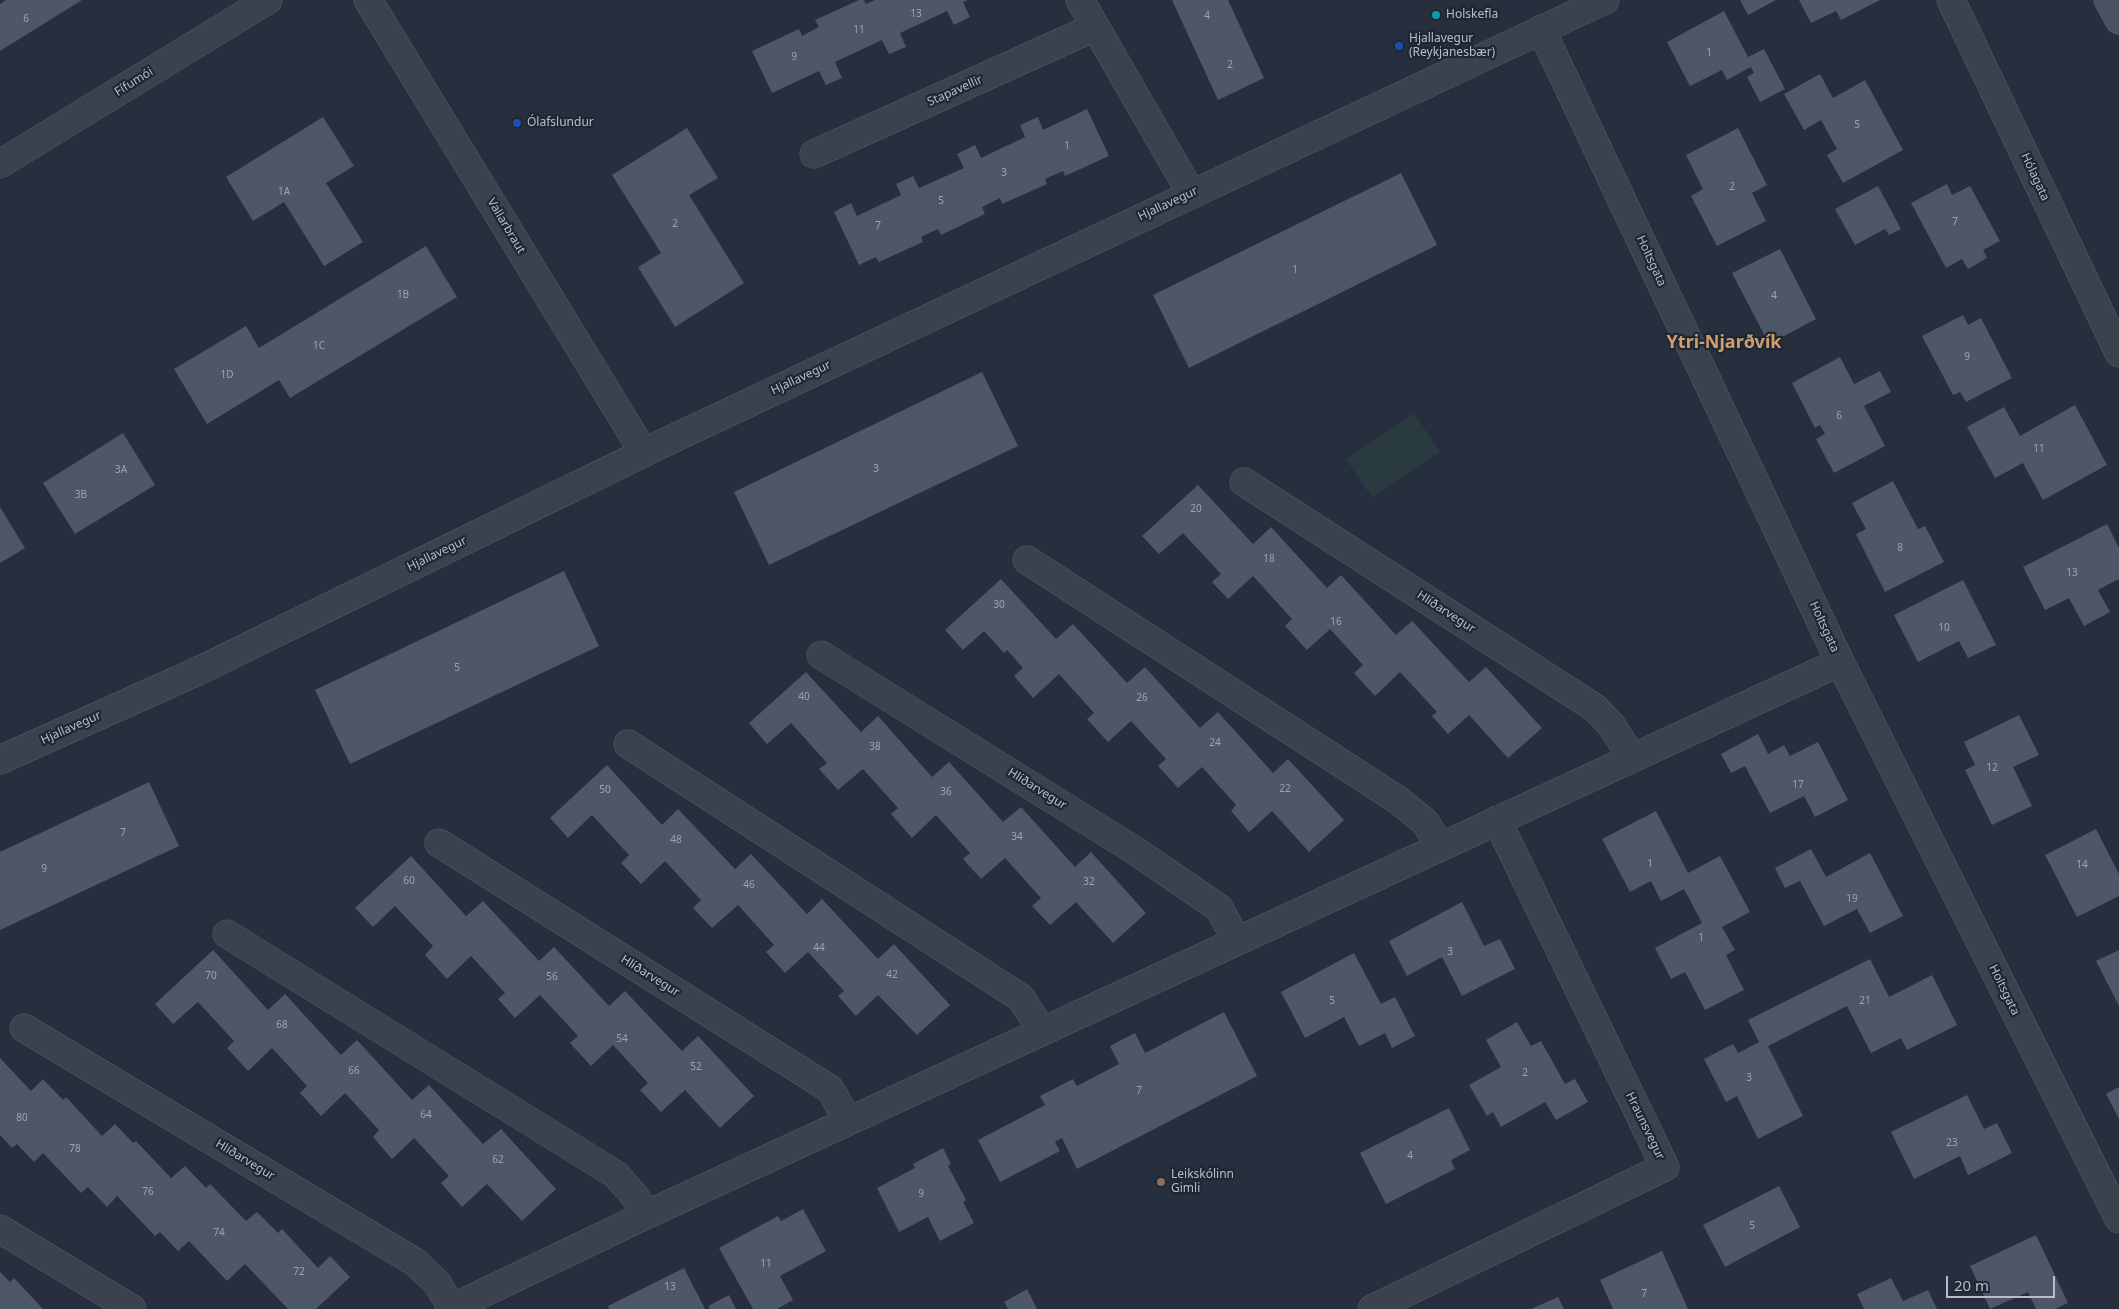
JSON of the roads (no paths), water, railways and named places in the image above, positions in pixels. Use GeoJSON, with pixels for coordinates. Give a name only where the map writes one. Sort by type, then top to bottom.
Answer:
{"type":"FeatureCollection","features":[{"type":"Feature","properties":{"kind":"main road"},"geometry":{"type":"LineString","coordinates":[[2108,0],[2119,20]]}},
{"type":"Feature","properties":{"kind":"street","name":"Fífumói"},"geometry":{"type":"LineString","coordinates":[[0,164],[268,0]]}},
{"type":"Feature","properties":{"kind":"street","name":"Vallarbraut"},"geometry":{"type":"LineString","coordinates":[[368,0],[644,452]]}},
{"type":"Feature","properties":{"kind":"street"},"geometry":{"type":"LineString","coordinates":[[1080,0],[1191,193]]}},
{"type":"Feature","properties":{"kind":"street","name":"Hjallavegur"},"geometry":{"type":"LineString","coordinates":[[0,760],[196,672],[644,452],[1191,193],[1605,0]]}},
{"type":"Feature","properties":{"kind":"street","name":"Hólagata"},"geometry":{"type":"LineString","coordinates":[[1951,0],[2119,353]]}},
{"type":"Feature","properties":{"kind":"street","name":"Stapavellir"},"geometry":{"type":"LineString","coordinates":[[814,154],[1096,27]]}},
{"type":"Feature","properties":{"kind":"street","name":"Holtsgata"},"geometry":{"type":"LineString","coordinates":[[1541,29],[1840,662],[2119,1219]]}},
{"type":"Feature","properties":{"kind":"street","name":"Hlíðarvegur"},"geometry":{"type":"LineString","coordinates":[[1244,482],[1595,708],[1612,726],[1632,758]]}},
{"type":"Feature","properties":{"kind":"street"},"geometry":{"type":"LineString","coordinates":[[1028,560],[1398,800],[1425,822],[1440,846]]}},
{"type":"Feature","properties":{"kind":"street","name":"Hlíðarvegur"},"geometry":{"type":"LineString","coordinates":[[820,655],[1134,850],[1204,897],[1219,908],[1236,941]]}},
{"type":"Feature","properties":{"kind":"street","name":"Hlíðarvegur"},"geometry":{"type":"LineString","coordinates":[[24,1028],[415,1262],[437,1283],[451,1309],[646,1215],[1840,662]]}},
{"type":"Feature","properties":{"kind":"street"},"geometry":{"type":"LineString","coordinates":[[628,744],[1021,998],[1042,1031]]}},
{"type":"Feature","properties":{"kind":"street","name":"Hraunsvegur"},"geometry":{"type":"LineString","coordinates":[[1372,1309],[1665,1167],[1497,820]]}},
{"type":"Feature","properties":{"kind":"street","name":"Hlíðarvegur"},"geometry":{"type":"LineString","coordinates":[[439,843],[830,1089],[848,1121]]}},
{"type":"Feature","properties":{"kind":"street"},"geometry":{"type":"LineString","coordinates":[[227,934],[615,1174],[634,1195],[646,1215]]}},
{"type":"Feature","properties":{"kind":"street"},"geometry":{"type":"LineString","coordinates":[[0,1228],[132,1309]]}},
{"type":"Feature","properties":{"kind":"place","name":"Holskefla"},"geometry":{"type":"Point","coordinates":[1436,15]}},
{"type":"Feature","properties":{"kind":"place","name":"Hjallavegur (Reykjanesbær)"},"geometry":{"type":"Point","coordinates":[1399,46]}},
{"type":"Feature","properties":{"kind":"place","name":"Ólafslundur"},"geometry":{"type":"Point","coordinates":[517,123]}},
{"type":"Feature","properties":{"kind":"place","name":"Leikskólinn Gimli"},"geometry":{"type":"Point","coordinates":[1161,1182]}},
{"type":"Feature","properties":{"kind":"district","name":"Ytri-Njarðvík"},"geometry":{"type":"Point","coordinates":[1724,343]}}]}
